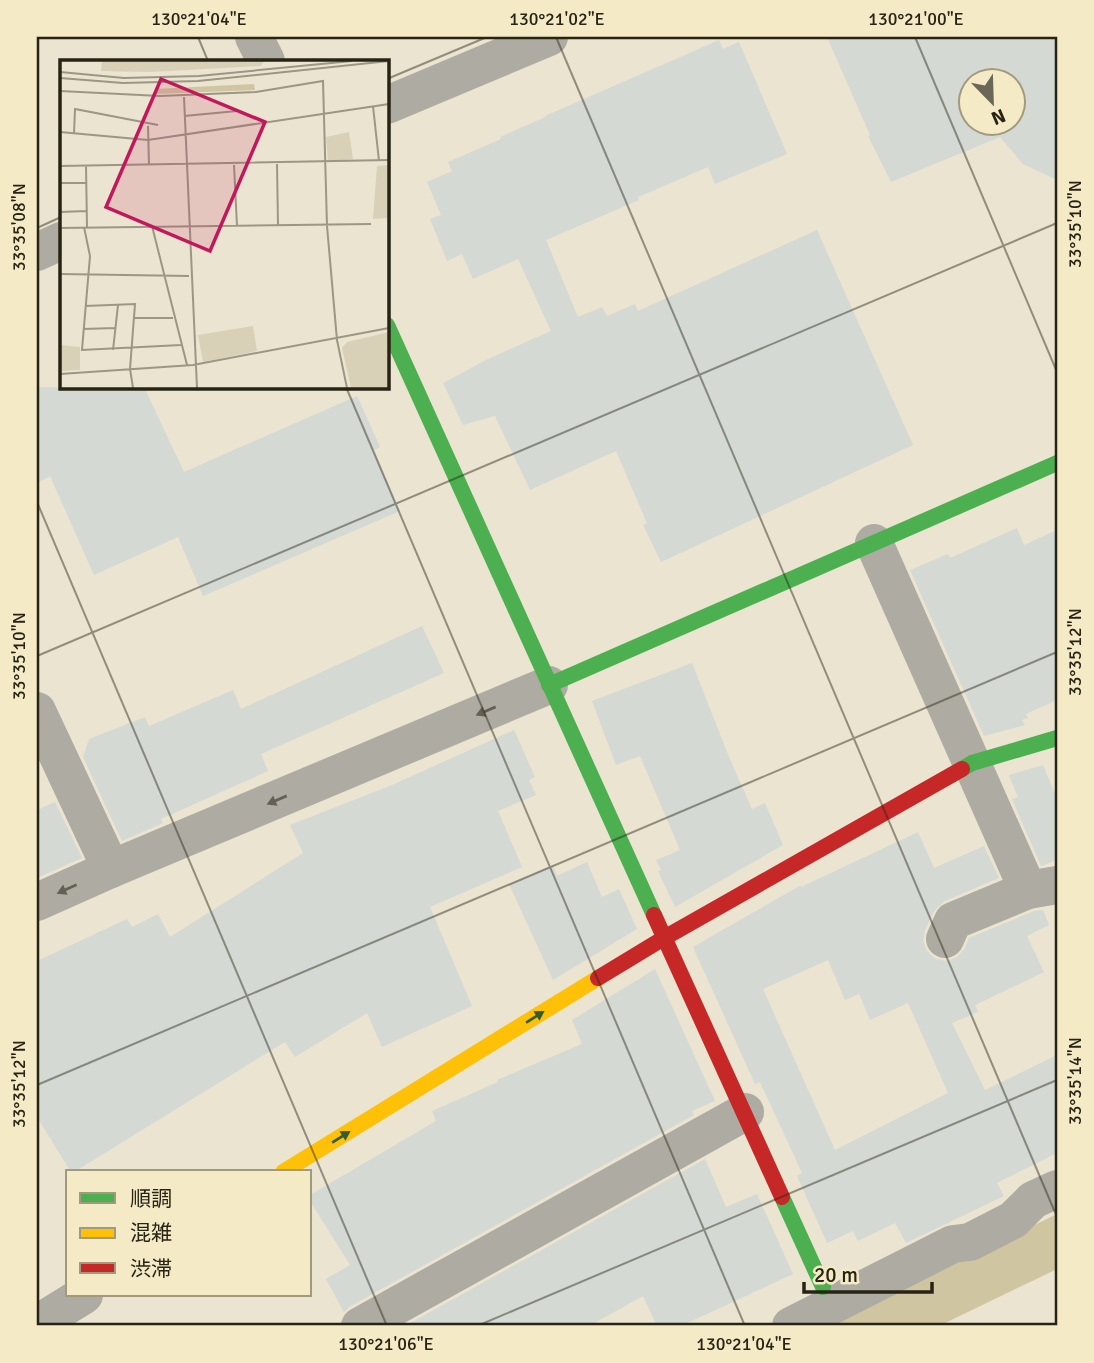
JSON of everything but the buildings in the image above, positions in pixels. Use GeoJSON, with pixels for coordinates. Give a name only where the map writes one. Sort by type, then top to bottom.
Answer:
{"type":"FeatureCollection","features":[{"type":"Feature","properties":{"kind":"street"},"geometry":{"type":"LineString","coordinates":[[254,37],[266,60]]}},
{"type":"Feature","properties":{"kind":"street"},"geometry":{"type":"LineString","coordinates":[[388,105],[549,37]]}},
{"type":"Feature","properties":{"kind":"street"},"geometry":{"type":"LineString","coordinates":[[37,251],[60,241]]}},
{"type":"Feature","properties":{"kind":"street"},"geometry":{"type":"LineString","coordinates":[[388,327],[823,1287]]}},
{"type":"Feature","properties":{"kind":"street"},"geometry":{"type":"LineString","coordinates":[[37,902],[549,685],[1057,463]]}},
{"type":"Feature","properties":{"kind":"street"},"geometry":{"type":"LineString","coordinates":[[874,543],[972,763],[1043,887],[953,921],[945,939]]}},
{"type":"Feature","properties":{"kind":"street"},"geometry":{"type":"LineString","coordinates":[[37,711],[111,869]]}},
{"type":"Feature","properties":{"kind":"street"},"geometry":{"type":"LineString","coordinates":[[286,1170],[664,938],[972,763],[1057,738]]}},
{"type":"Feature","properties":{"kind":"street"},"geometry":{"type":"LineString","coordinates":[[360,1326],[744,1112]]}},
{"type":"Feature","properties":{"kind":"street"},"geometry":{"type":"LineString","coordinates":[[791,1326],[954,1244],[970,1242],[1013,1220],[1033,1200],[1057,1188]]}},
{"type":"Feature","properties":{"kind":"street"},"geometry":{"type":"LineString","coordinates":[[37,1324],[82,1296]]}},
{"type":"Feature","properties":{"kind":"shaded area"},"geometry":{"type":"Polygon","coordinates":[[[1057,1214],[1057,1269],[939,1326],[829,1326],[1057,1214]]]}},
{"type":"Feature","properties":{"kind":"traffic: fast"},"geometry":{"type":"LineString","coordinates":[[388,327],[654,915]]}},
{"type":"Feature","properties":{"kind":"traffic: fast"},"geometry":{"type":"LineString","coordinates":[[549,685],[1057,463]]}},
{"type":"Feature","properties":{"kind":"traffic: fast"},"geometry":{"type":"LineString","coordinates":[[962,769],[972,763],[1057,738]]}},
{"type":"Feature","properties":{"kind":"traffic: fast"},"geometry":{"type":"LineString","coordinates":[[782,1197],[823,1287]]}},
{"type":"Feature","properties":{"kind":"traffic: slow"},"geometry":{"type":"LineString","coordinates":[[286,1170],[598,978]]}},
{"type":"Feature","properties":{"kind":"traffic: jam"},"geometry":{"type":"LineString","coordinates":[[598,978],[962,769]]}},
{"type":"Feature","properties":{"kind":"traffic: jam"},"geometry":{"type":"LineString","coordinates":[[654,915],[782,1197]]}}]}
